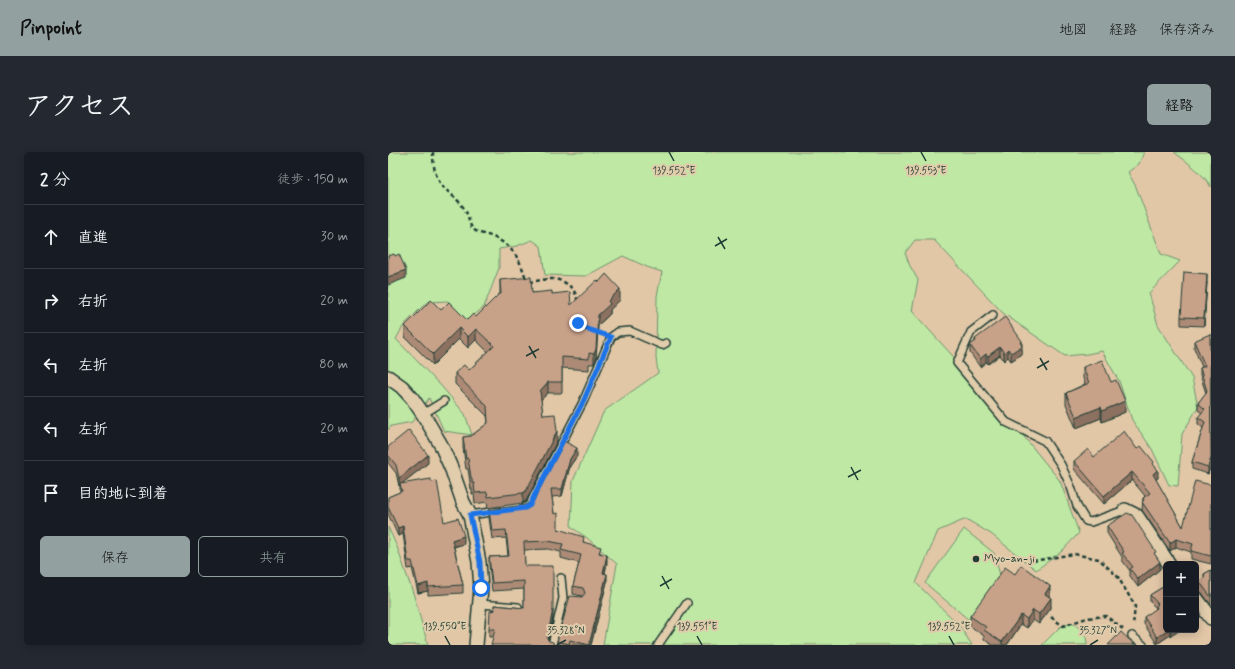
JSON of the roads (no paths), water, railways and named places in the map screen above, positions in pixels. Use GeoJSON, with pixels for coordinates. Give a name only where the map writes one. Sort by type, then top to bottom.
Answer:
{"type":"FeatureCollection","features":[{"type":"Feature","properties":{"kind":"street"},"geometry":{"type":"LineString","coordinates":[[388,377],[402,387],[423,414],[441,445],[470,515],[480,562],[481,588],[476,645]]}},
{"type":"Feature","properties":{"kind":"street"},"geometry":{"type":"LineString","coordinates":[[1125,510],[1138,516],[1167,561]]}},
{"type":"Feature","properties":{"kind":"street"},"geometry":{"type":"LineString","coordinates":[[1199,602],[1211,618]]}},
{"type":"Feature","properties":{"kind":"lane"},"geometry":{"type":"LineString","coordinates":[[993,315],[972,332],[957,363],[1006,422],[1045,441],[1061,465],[1071,487],[1077,506],[1086,522],[1091,522],[1125,510]]}},
{"type":"Feature","properties":{"kind":"lane"},"geometry":{"type":"LineString","coordinates":[[517,509],[525,508],[530,505],[583,402],[611,337],[618,332],[630,331],[662,345],[666,342]]}},
{"type":"Feature","properties":{"kind":"lane"},"geometry":{"type":"LineString","coordinates":[[423,414],[444,401]]}},
{"type":"Feature","properties":{"kind":"lane"},"geometry":{"type":"LineString","coordinates":[[470,515],[502,511]]}},
{"type":"Feature","properties":{"kind":"lane"},"geometry":{"type":"LineString","coordinates":[[552,645],[566,598],[561,578]]}},
{"type":"Feature","properties":{"kind":"lane"},"geometry":{"type":"LineString","coordinates":[[658,645],[687,603]]}},
{"type":"Feature","properties":{"kind":"lane"},"geometry":{"type":"LineString","coordinates":[[480,604],[518,607]]}},
{"type":"Feature","properties":{"kind":"lane"},"geometry":{"type":"LineString","coordinates":[[1132,636],[1143,645]]}},
{"type":"Feature","properties":{"kind":"place","name":"Myo-an-ji"},"geometry":{"type":"Point","coordinates":[976,559]}}]}
